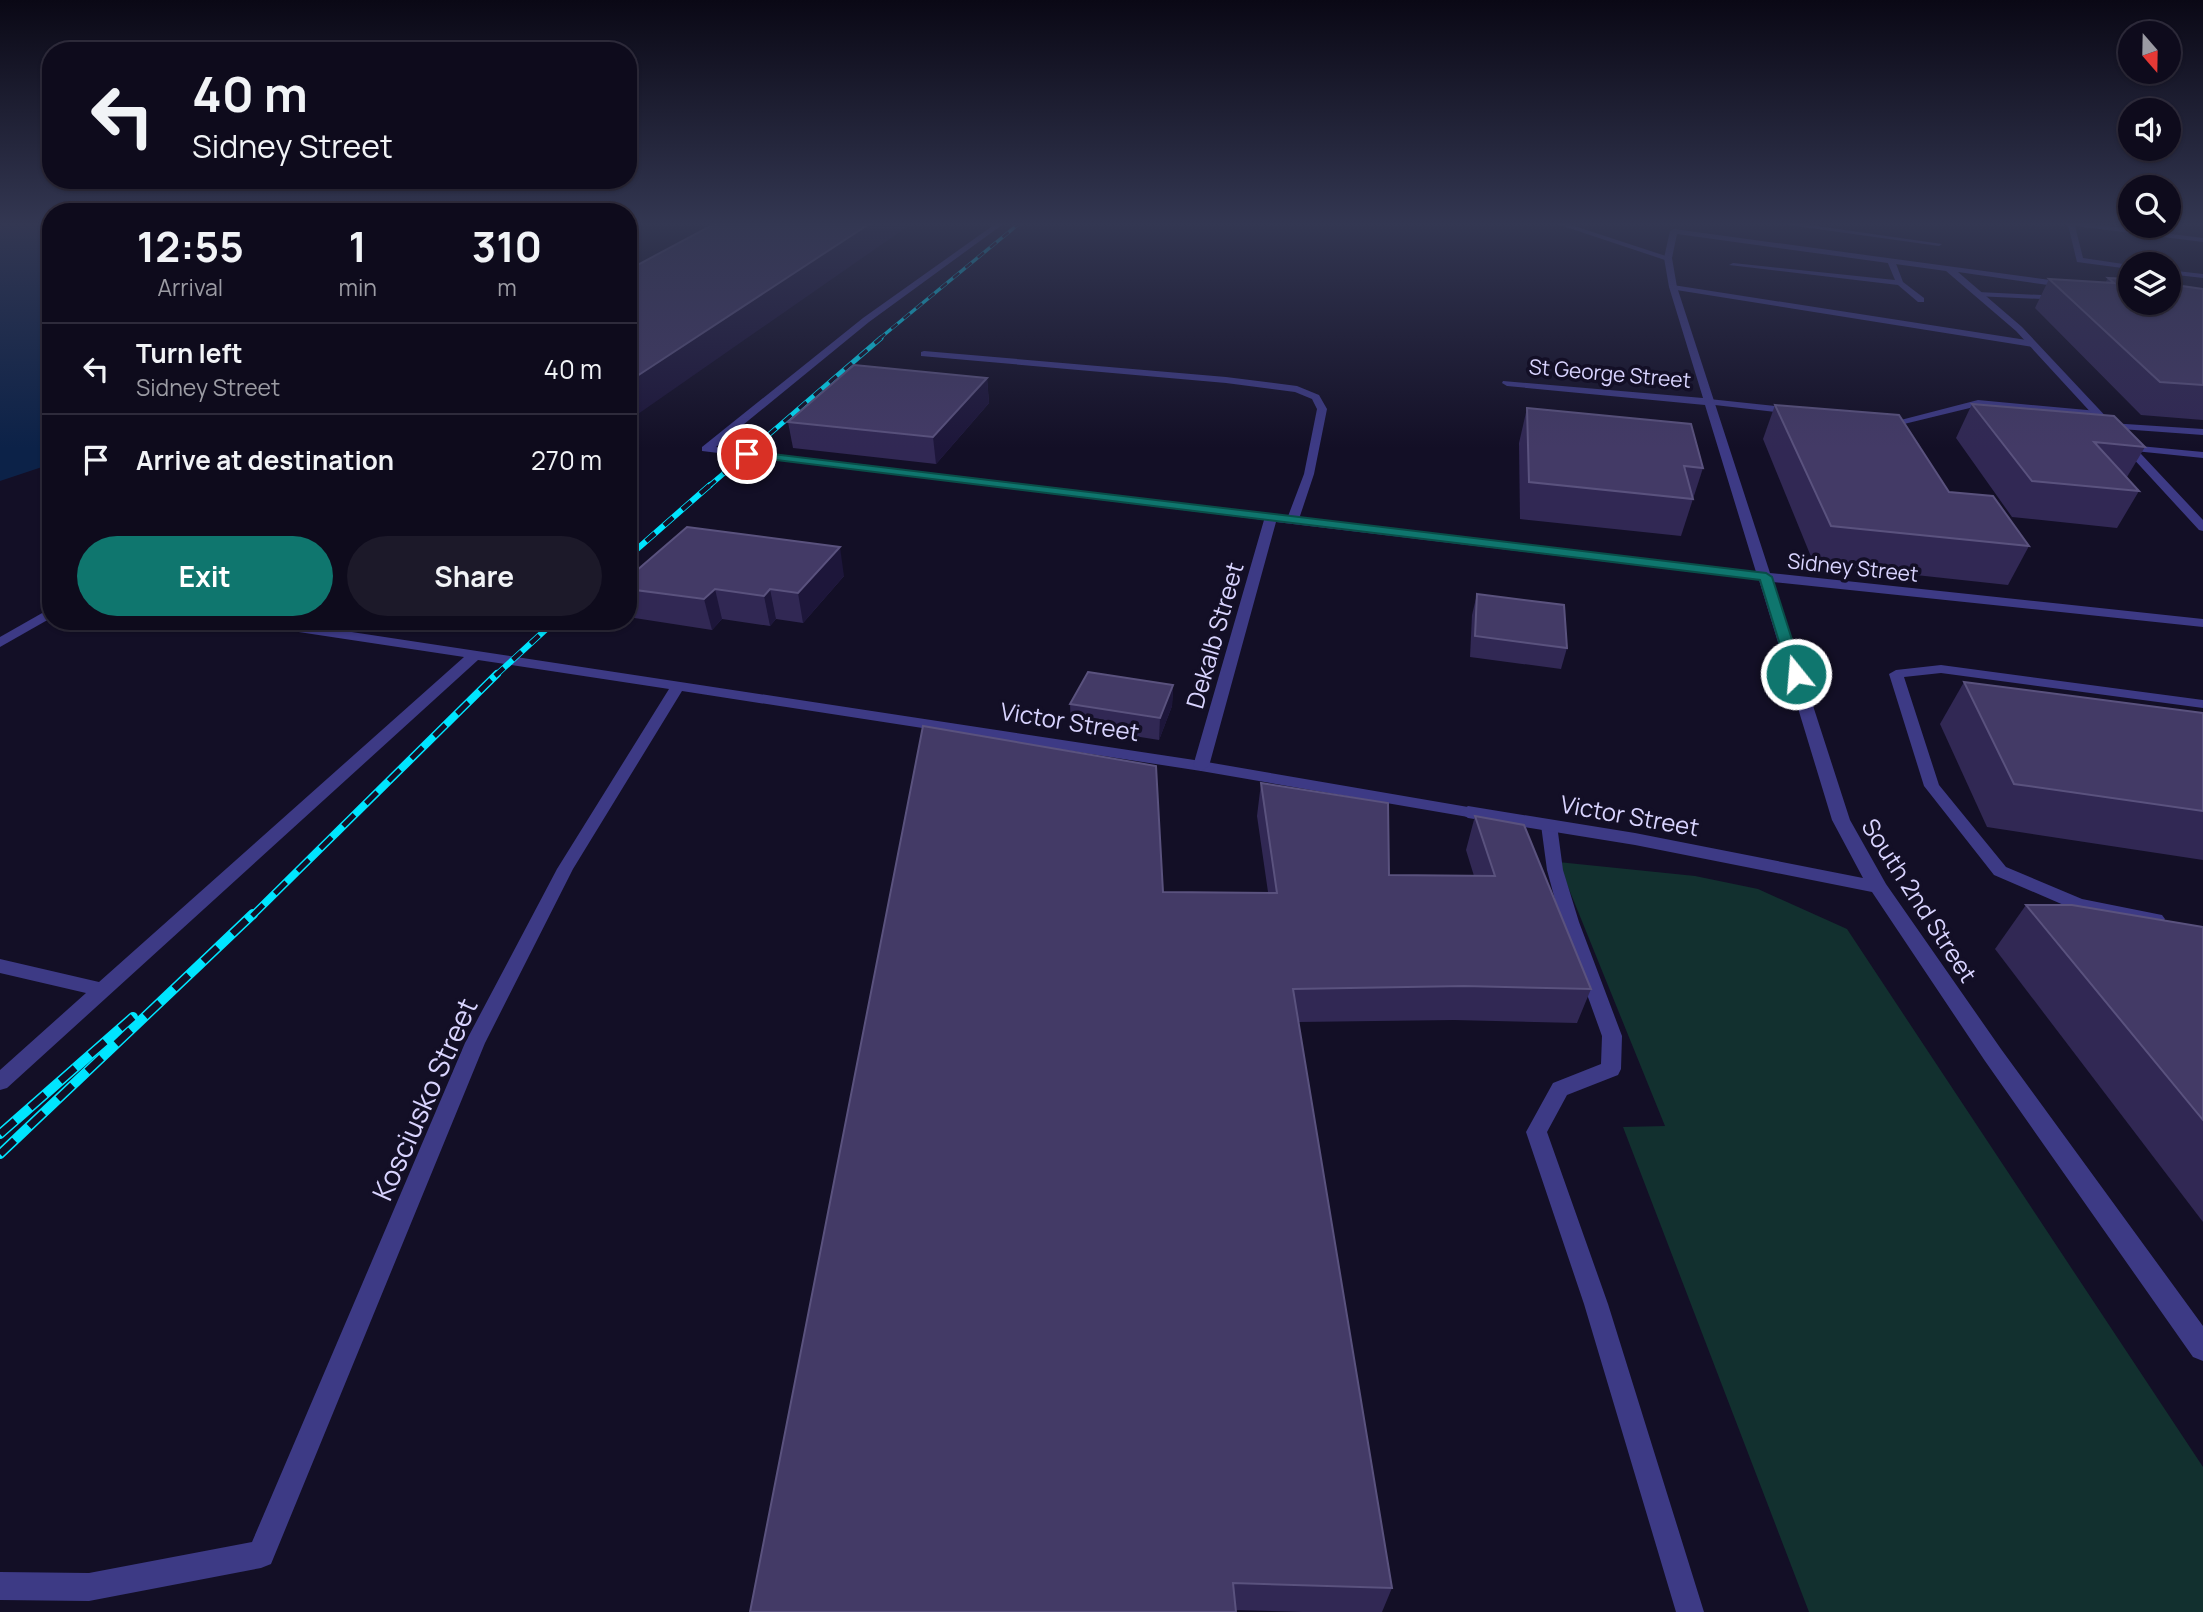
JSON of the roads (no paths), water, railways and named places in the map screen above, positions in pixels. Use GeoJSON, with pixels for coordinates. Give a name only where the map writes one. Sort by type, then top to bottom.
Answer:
{"type":"FeatureCollection","features":[{"type":"Feature","properties":{"kind":"street","name":"Sidney Street"},"geometry":{"type":"LineString","coordinates":[[898,297],[706,449],[1766,577],[2203,623]]}},
{"type":"Feature","properties":{"kind":"street","name":"South 2nd Street"},"geometry":{"type":"LineString","coordinates":[[1676,297],[1841,820],[1878,887],[1993,1055],[2203,1348]]}},
{"type":"Feature","properties":{"kind":"street"},"geometry":{"type":"LineString","coordinates":[[1982,297],[2033,344],[2203,527]]}},
{"type":"Feature","properties":{"kind":"street","name":"St George Street"},"geometry":{"type":"LineString","coordinates":[[1507,383],[1709,402]]}},
{"type":"Feature","properties":{"kind":"street","name":"Dekalb Street"},"geometry":{"type":"LineString","coordinates":[[1201,766],[1271,516]]}},
{"type":"Feature","properties":{"kind":"street"},"geometry":{"type":"LineString","coordinates":[[0,643],[42,617]]}},
{"type":"Feature","properties":{"kind":"street","name":"Victor Street"},"geometry":{"type":"LineString","coordinates":[[1468,811],[1878,887]]}},
{"type":"Feature","properties":{"kind":"lane"},"geometry":{"type":"LineString","coordinates":[[1756,297],[2033,344]]}},
{"type":"Feature","properties":{"kind":"lane"},"geometry":{"type":"LineString","coordinates":[[1777,297],[2022,333]]}},
{"type":"Feature","properties":{"kind":"lane"},"geometry":{"type":"LineString","coordinates":[[1917,297],[1921,300]]}},
{"type":"Feature","properties":{"kind":"lane"},"geometry":{"type":"LineString","coordinates":[[2054,297],[2072,298]]}},
{"type":"Feature","properties":{"kind":"lane"},"geometry":{"type":"LineString","coordinates":[[924,354],[1226,380],[1297,389],[1316,397],[1322,409],[1311,465],[1293,519]]}},
{"type":"Feature","properties":{"kind":"lane"},"geometry":{"type":"LineString","coordinates":[[1709,402],[1802,412]]}},
{"type":"Feature","properties":{"kind":"lane"},"geometry":{"type":"LineString","coordinates":[[1884,421],[1898,422],[1978,402],[2098,414]]}},
{"type":"Feature","properties":{"kind":"lane"},"geometry":{"type":"LineString","coordinates":[[1898,422],[1912,443]]}},
{"type":"Feature","properties":{"kind":"lane"},"geometry":{"type":"LineString","coordinates":[[2109,426],[2203,432]]}},
{"type":"Feature","properties":{"kind":"lane"},"geometry":{"type":"LineString","coordinates":[[2129,448],[2203,455]]}},
{"type":"Feature","properties":{"kind":"lane","name":"Victor Street"},"geometry":{"type":"LineString","coordinates":[[311,630],[1201,766],[1468,811]]}},
{"type":"Feature","properties":{"kind":"lane"},"geometry":{"type":"LineString","coordinates":[[0,1082],[475,655]]}},
{"type":"Feature","properties":{"kind":"lane"},"geometry":{"type":"LineString","coordinates":[[2166,921],[2079,905],[2000,871],[1933,786],[1896,674],[1941,669],[2203,704]]}},
{"type":"Feature","properties":{"kind":"lane","name":"Kosciusko Street"},"geometry":{"type":"LineString","coordinates":[[0,1586],[89,1587],[261,1554],[475,1043],[565,869],[678,686]]}},
{"type":"Feature","properties":{"kind":"lane"},"geometry":{"type":"LineString","coordinates":[[1549,825],[1555,870],[1566,909],[1612,1036],[1612,1047],[1611,1069],[1560,1090],[1536,1132],[1596,1304],[1690,1612]]}},
{"type":"Feature","properties":{"kind":"lane"},"geometry":{"type":"LineString","coordinates":[[0,966],[103,989]]}},
{"type":"Feature","properties":{"kind":"water"},"geometry":{"type":"Polygon","coordinates":[[[0,297],[42,297],[42,467],[0,481],[0,297]]]}},
{"type":"Feature","properties":{"kind":"railway"},"geometry":{"type":"LineString","coordinates":[[879,339],[930,297]]}},
{"type":"Feature","properties":{"kind":"railway"},"geometry":{"type":"LineString","coordinates":[[708,487],[881,338]]}},
{"type":"Feature","properties":{"kind":"railway"},"geometry":{"type":"LineString","coordinates":[[637,549],[710,485]]}},
{"type":"Feature","properties":{"kind":"railway"},"geometry":{"type":"LineString","coordinates":[[495,676],[545,630]]}},
{"type":"Feature","properties":{"kind":"railway"},"geometry":{"type":"LineString","coordinates":[[252,916],[497,674]]}},
{"type":"Feature","properties":{"kind":"railway"},"geometry":{"type":"LineString","coordinates":[[0,1154],[253,914]]}},
{"type":"Feature","properties":{"kind":"railway"},"geometry":{"type":"LineString","coordinates":[[0,1134],[133,1017]]}}]}
